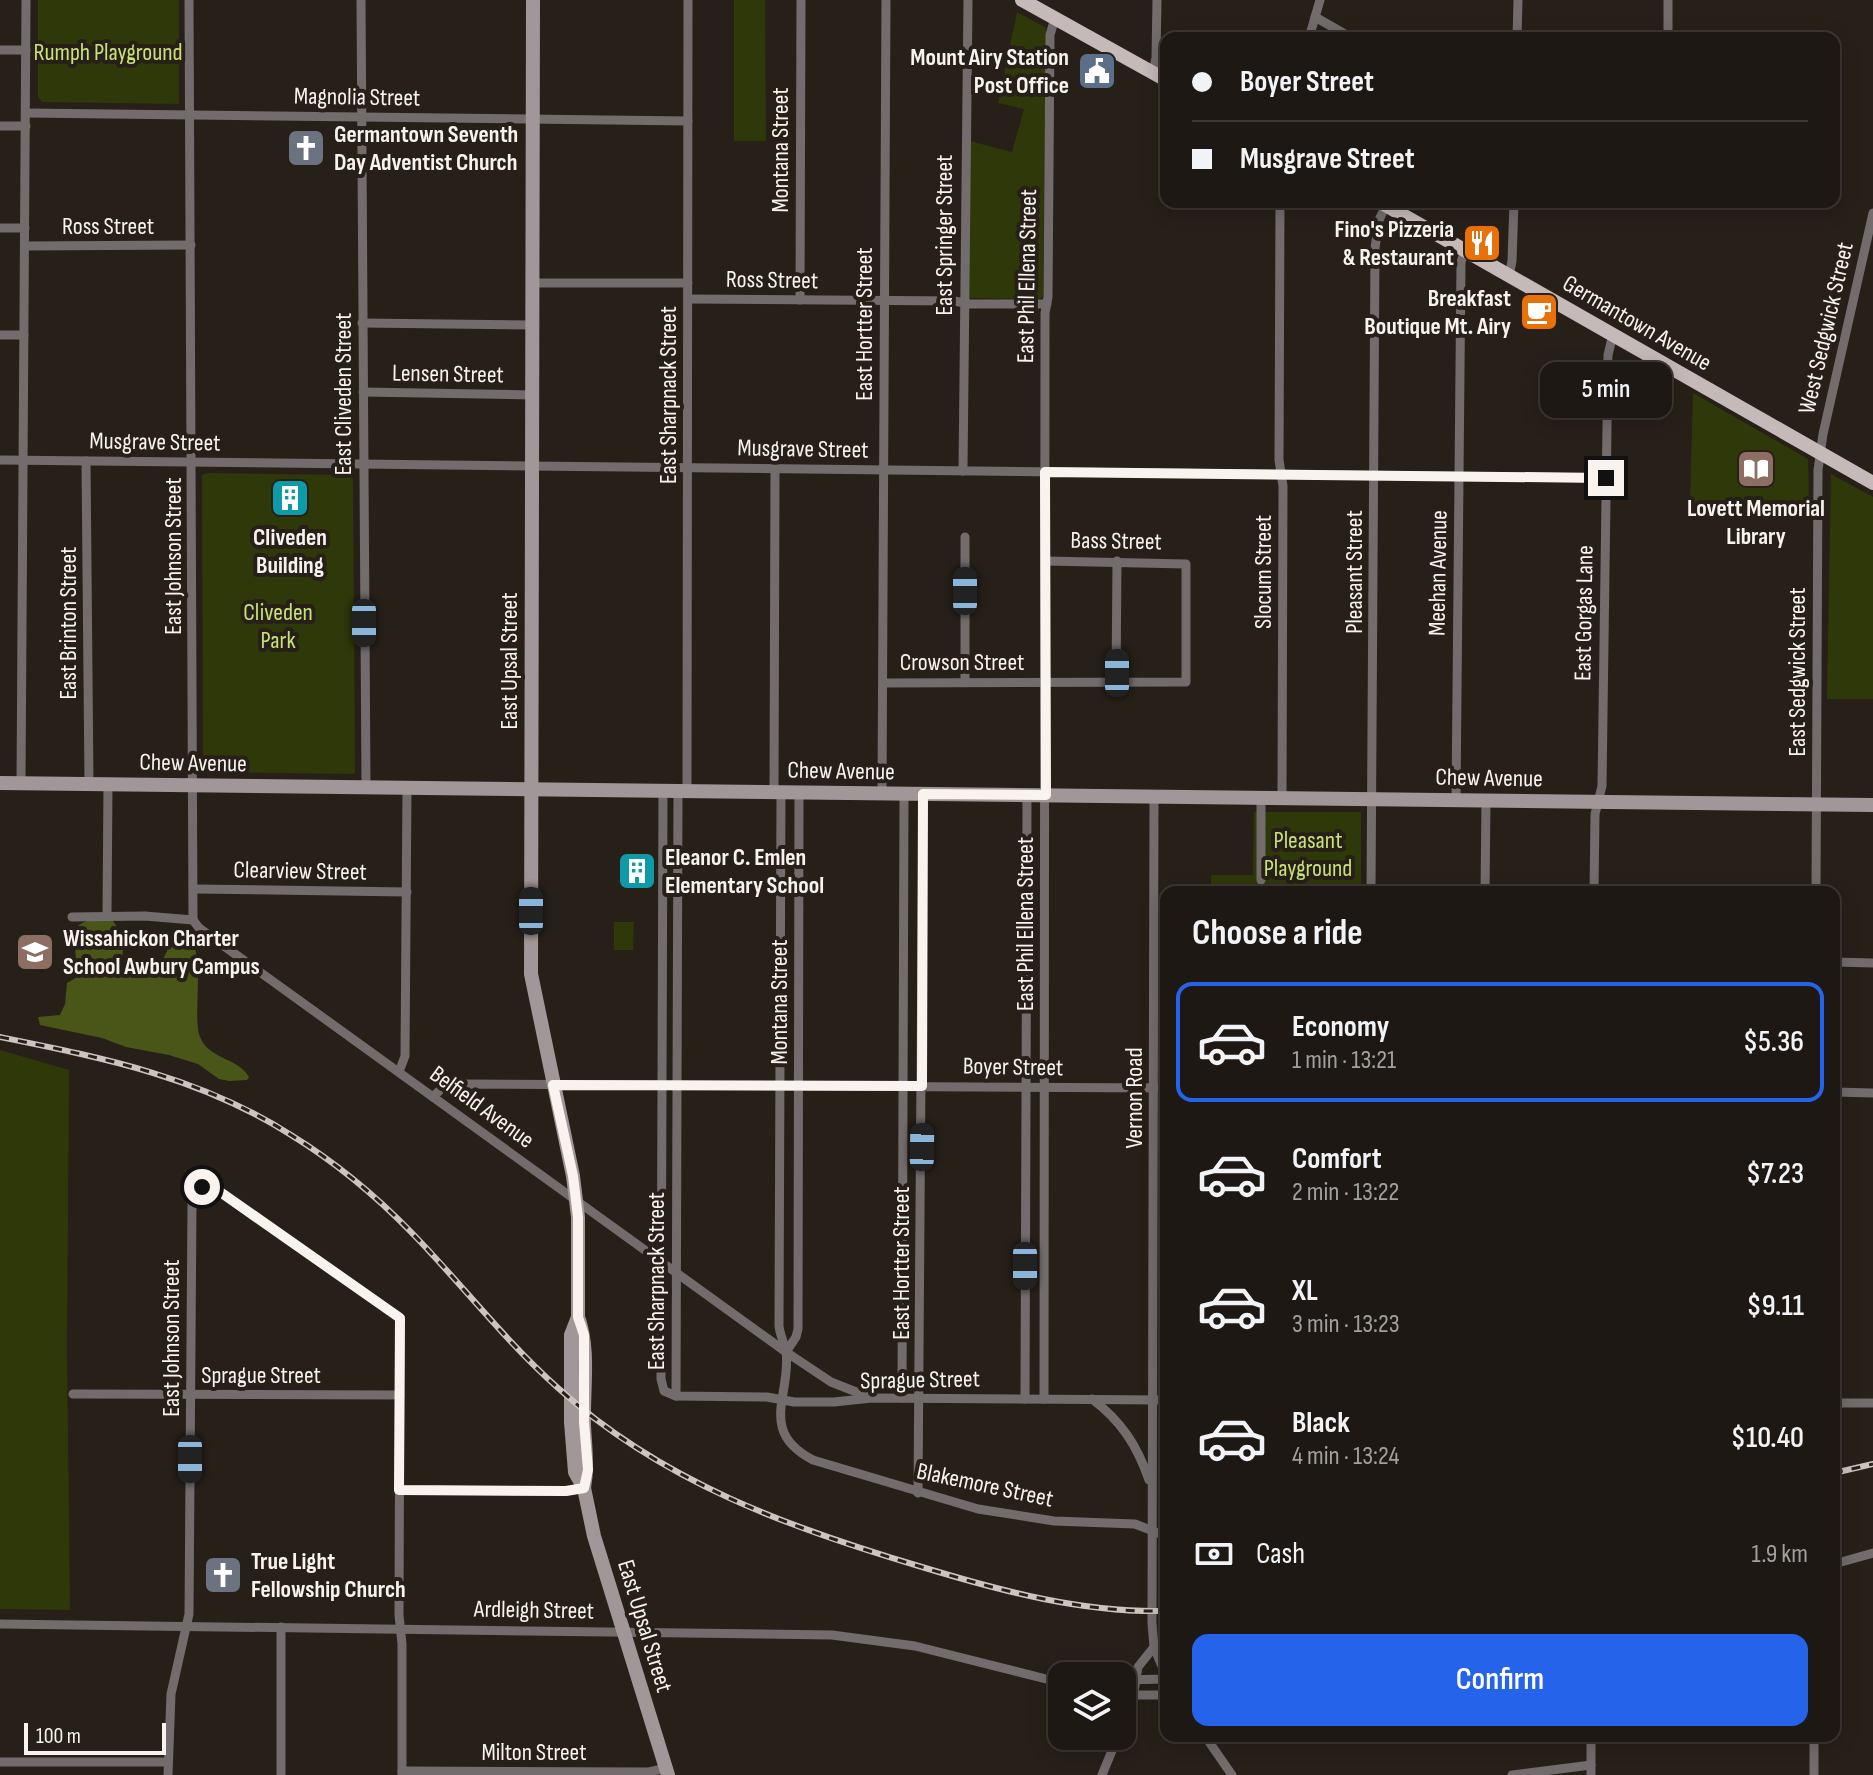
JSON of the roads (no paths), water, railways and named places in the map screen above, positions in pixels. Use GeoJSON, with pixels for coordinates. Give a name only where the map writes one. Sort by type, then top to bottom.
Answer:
{"type":"FeatureCollection","features":[{"type":"Feature","properties":{"kind":"main road"},"geometry":{"type":"LineString","coordinates":[[1025,1],[1160,76]]}},
{"type":"Feature","properties":{"kind":"main road","name":"Germantown Avenue"},"geometry":{"type":"LineString","coordinates":[[1390,208],[1873,483]]}},
{"type":"Feature","properties":{"kind":"street"},"geometry":{"type":"LineString","coordinates":[[21,783],[26,0]]}},
{"type":"Feature","properties":{"kind":"street","name":"East Johnson Street"},"geometry":{"type":"LineString","coordinates":[[189,0],[193,920]]}},
{"type":"Feature","properties":{"kind":"street","name":"East Cliveden Street"},"geometry":{"type":"LineString","coordinates":[[361,0],[366,787]]}},
{"type":"Feature","properties":{"kind":"street","name":"East Upsal Street"},"geometry":{"type":"LineString","coordinates":[[533,0],[531,974],[576,1200],[578,1317],[584,1335],[584,1422],[588,1470],[584,1488],[594,1536],[667,1772]]}},
{"type":"Feature","properties":{"kind":"street","name":"East Sharpnack Street"},"geometry":{"type":"LineString","coordinates":[[676,791],[676,1396],[667,1394],[661,1383],[662,1085],[687,468],[688,0]]}},
{"type":"Feature","properties":{"kind":"street","name":"Montana Street"},"geometry":{"type":"LineString","coordinates":[[800,300],[801,0]]}},
{"type":"Feature","properties":{"kind":"street","name":"East Hortter Street"},"geometry":{"type":"LineString","coordinates":[[882,793],[886,0]]}},
{"type":"Feature","properties":{"kind":"street","name":"East Springer Street"},"geometry":{"type":"LineString","coordinates":[[963,471],[968,0]]}},
{"type":"Feature","properties":{"kind":"street"},"geometry":{"type":"LineString","coordinates":[[1157,0],[1156,58],[1160,76]]}},
{"type":"Feature","properties":{"kind":"street"},"geometry":{"type":"LineString","coordinates":[[1311,32],[1320,0]]}},
{"type":"Feature","properties":{"kind":"street"},"geometry":{"type":"LineString","coordinates":[[1517,32],[1518,0]]}},
{"type":"Feature","properties":{"kind":"street"},"geometry":{"type":"LineString","coordinates":[[1668,0],[1668,32]]}},
{"type":"Feature","properties":{"kind":"street"},"geometry":{"type":"LineString","coordinates":[[1315,17],[1341,32]]}},
{"type":"Feature","properties":{"kind":"street","name":"East Phil Ellena Street"},"geometry":{"type":"LineString","coordinates":[[1044,1399],[1045,472],[1050,35],[1055,18]]}},
{"type":"Feature","properties":{"kind":"street"},"geometry":{"type":"LineString","coordinates":[[0,50],[26,50]]}},
{"type":"Feature","properties":{"kind":"street","name":"Magnolia Street"},"geometry":{"type":"LineString","coordinates":[[26,113],[688,121]]}},
{"type":"Feature","properties":{"kind":"street"},"geometry":{"type":"LineString","coordinates":[[0,126],[26,126]]}},
{"type":"Feature","properties":{"kind":"street","name":"Slocum Street"},"geometry":{"type":"LineString","coordinates":[[1280,208],[1282,798]]}},
{"type":"Feature","properties":{"kind":"street","name":"Pleasant Street"},"geometry":{"type":"LineString","coordinates":[[1371,886],[1375,248],[1382,208]]}},
{"type":"Feature","properties":{"kind":"street"},"geometry":{"type":"LineString","coordinates":[[1509,276],[1514,208]]}},
{"type":"Feature","properties":{"kind":"street","name":"West Sedgwick Street"},"geometry":{"type":"LineString","coordinates":[[1820,452],[1873,213]]}},
{"type":"Feature","properties":{"kind":"street"},"geometry":{"type":"LineString","coordinates":[[0,228],[25,228]]}},
{"type":"Feature","properties":{"kind":"street","name":"Ross Street"},"geometry":{"type":"LineString","coordinates":[[25,246],[191,245]]}},
{"type":"Feature","properties":{"kind":"street","name":"Meehan Avenue"},"geometry":{"type":"LineString","coordinates":[[1456,800],[1461,262],[1465,251]]}},
{"type":"Feature","properties":{"kind":"street"},"geometry":{"type":"LineString","coordinates":[[532,283],[688,283]]}},
{"type":"Feature","properties":{"kind":"street","name":"Ross Street"},"geometry":{"type":"LineString","coordinates":[[688,299],[1047,304]]}},
{"type":"Feature","properties":{"kind":"street"},"geometry":{"type":"LineString","coordinates":[[362,323],[532,325]]}},
{"type":"Feature","properties":{"kind":"street","name":"East Gorgas Lane"},"geometry":{"type":"LineString","coordinates":[[1594,886],[1594,818],[1602,786],[1608,355],[1613,334]]}},
{"type":"Feature","properties":{"kind":"street"},"geometry":{"type":"LineString","coordinates":[[0,335],[24,335]]}},
{"type":"Feature","properties":{"kind":"street","name":"Lensen Street"},"geometry":{"type":"LineString","coordinates":[[363,392],[532,395]]}},
{"type":"Feature","properties":{"kind":"street","name":"East Sedgwick Street"},"geometry":{"type":"LineString","coordinates":[[1816,886],[1820,452]]}},
{"type":"Feature","properties":{"kind":"street","name":"Musgrave Street"},"geometry":{"type":"LineString","coordinates":[[0,460],[1606,478]]}},
{"type":"Feature","properties":{"kind":"street","name":"East Brinton Street"},"geometry":{"type":"LineString","coordinates":[[86,461],[89,784]]}},
{"type":"Feature","properties":{"kind":"street","name":"Montana Street"},"geometry":{"type":"LineString","coordinates":[[775,469],[779,1326],[786,1352],[782,1427],[789,1441],[800,1451]]}},
{"type":"Feature","properties":{"kind":"street"},"geometry":{"type":"LineString","coordinates":[[965,537],[965,682]]}},
{"type":"Feature","properties":{"kind":"street","name":"Bass Street"},"geometry":{"type":"LineString","coordinates":[[1046,561],[1186,564],[1186,682]]}},
{"type":"Feature","properties":{"kind":"street"},"geometry":{"type":"LineString","coordinates":[[1116,683],[1117,561]]}},
{"type":"Feature","properties":{"kind":"street","name":"Crowson Street"},"geometry":{"type":"LineString","coordinates":[[883,683],[1186,682]]}},
{"type":"Feature","properties":{"kind":"street","name":"Chew Avenue"},"geometry":{"type":"LineString","coordinates":[[0,783],[1873,805]]}},
{"type":"Feature","properties":{"kind":"street"},"geometry":{"type":"LineString","coordinates":[[107,916],[108,784]]}},
{"type":"Feature","properties":{"kind":"street"},"geometry":{"type":"LineString","coordinates":[[399,1072],[405,1056],[407,788]]}},
{"type":"Feature","properties":{"kind":"street","name":"Montana Street"},"geometry":{"type":"LineString","coordinates":[[786,1352],[798,1329],[799,792]]}},
{"type":"Feature","properties":{"kind":"street","name":"East Hortter Street"},"geometry":{"type":"LineString","coordinates":[[902,1398],[904,793]]}},
{"type":"Feature","properties":{"kind":"street","name":"East Hortter Street"},"geometry":{"type":"LineString","coordinates":[[918,1493],[923,794]]}},
{"type":"Feature","properties":{"kind":"street","name":"East Phil Ellena Street"},"geometry":{"type":"LineString","coordinates":[[1025,1399],[1027,795]]}},
{"type":"Feature","properties":{"kind":"street","name":"Vernon Road"},"geometry":{"type":"LineString","coordinates":[[1154,796],[1154,1647]]}},
{"type":"Feature","properties":{"kind":"street"},"geometry":{"type":"LineString","coordinates":[[1261,797],[1261,880]]}},
{"type":"Feature","properties":{"kind":"street"},"geometry":{"type":"LineString","coordinates":[[1485,886],[1486,800]]}},
{"type":"Feature","properties":{"kind":"street","name":"Clearview Street"},"geometry":{"type":"LineString","coordinates":[[194,889],[407,892]]}},
{"type":"Feature","properties":{"kind":"street"},"geometry":{"type":"LineString","coordinates":[[72,917],[193,920]]}},
{"type":"Feature","properties":{"kind":"street","name":"Belfield Avenue"},"geometry":{"type":"LineString","coordinates":[[193,920],[199,928],[786,1352],[831,1382],[872,1398]]}},
{"type":"Feature","properties":{"kind":"street"},"geometry":{"type":"LineString","coordinates":[[1840,962],[1873,963]]}},
{"type":"Feature","properties":{"kind":"street","name":"Boyer Street"},"geometry":{"type":"LineString","coordinates":[[433,1097],[442,1088],[456,1084],[1160,1088]]}},
{"type":"Feature","properties":{"kind":"street"},"geometry":{"type":"LineString","coordinates":[[1840,1092],[1873,1093]]}},
{"type":"Feature","properties":{"kind":"street","name":"East Johnson Street"},"geometry":{"type":"LineString","coordinates":[[168,1775],[171,1694],[189,1614],[192,1203],[198,1188],[207,1186],[216,1189],[400,1318],[400,1395]]}},
{"type":"Feature","properties":{"kind":"street","name":"Sprague Street"},"geometry":{"type":"LineString","coordinates":[[73,1394],[400,1395]]}},
{"type":"Feature","properties":{"kind":"street"},"geometry":{"type":"LineString","coordinates":[[400,1395],[402,1773]]}},
{"type":"Feature","properties":{"kind":"street","name":"Sprague Street"},"geometry":{"type":"LineString","coordinates":[[676,1396],[834,1402],[872,1398],[1160,1400]]}},
{"type":"Feature","properties":{"kind":"street"},"geometry":{"type":"LineString","coordinates":[[1092,1399],[1125,1429],[1137,1449],[1152,1488]]}},
{"type":"Feature","properties":{"kind":"street"},"geometry":{"type":"LineString","coordinates":[[1840,1403],[1873,1403]]}},
{"type":"Feature","properties":{"kind":"street","name":"Blakemore Street"},"geometry":{"type":"LineString","coordinates":[[800,1451],[813,1460],[918,1493],[1016,1517],[1072,1523],[1135,1524],[1160,1534]]}},
{"type":"Feature","properties":{"kind":"street"},"geometry":{"type":"LineString","coordinates":[[399,1490],[566,1491],[584,1488]]}},
{"type":"Feature","properties":{"kind":"street"},"geometry":{"type":"LineString","coordinates":[[1840,1562],[1873,1553]]}},
{"type":"Feature","properties":{"kind":"street","name":"Ardleigh Street"},"geometry":{"type":"LineString","coordinates":[[0,1624],[801,1633],[866,1638],[930,1649],[1048,1680]]}},
{"type":"Feature","properties":{"kind":"street"},"geometry":{"type":"LineString","coordinates":[[281,1627],[281,1775]]}},
{"type":"Feature","properties":{"kind":"street"},"geometry":{"type":"LineString","coordinates":[[1136,1676],[1142,1661],[1154,1647],[1160,1662]]}},
{"type":"Feature","properties":{"kind":"street"},"geometry":{"type":"LineString","coordinates":[[1136,1679],[1160,1677]]}},
{"type":"Feature","properties":{"kind":"street"},"geometry":{"type":"LineString","coordinates":[[1136,1696],[1160,1695]]}},
{"type":"Feature","properties":{"kind":"street"},"geometry":{"type":"LineString","coordinates":[[1209,1742],[1232,1775]]}},
{"type":"Feature","properties":{"kind":"street"},"geometry":{"type":"LineString","coordinates":[[1512,1775],[1591,1770],[1591,1742]]}},
{"type":"Feature","properties":{"kind":"street"},"geometry":{"type":"LineString","coordinates":[[1814,1742],[1814,1775]]}},
{"type":"Feature","properties":{"kind":"street"},"geometry":{"type":"LineString","coordinates":[[1102,1775],[1112,1750]]}},
{"type":"Feature","properties":{"kind":"street"},"geometry":{"type":"LineString","coordinates":[[0,1762],[168,1762]]}},
{"type":"Feature","properties":{"kind":"street","name":"Milton Street"},"geometry":{"type":"LineString","coordinates":[[402,1773],[667,1772]]}},
{"type":"Feature","properties":{"kind":"railway"},"geometry":{"type":"LineString","coordinates":[[0,1037],[114,1062],[186,1084],[257,1115],[307,1145],[369,1192],[397,1218],[519,1351],[558,1388],[598,1421],[684,1476],[824,1536],[982,1584],[1073,1604],[1160,1611]]}},
{"type":"Feature","properties":{"kind":"railway"},"geometry":{"type":"LineString","coordinates":[[1840,1472],[1873,1464]]}},
{"type":"Feature","properties":{"kind":"place","name":"Mount Airy Station Post Office"},"geometry":{"type":"Point","coordinates":[1097,71]}},
{"type":"Feature","properties":{"kind":"place","name":"Germantown Seventh Day Adventist Church"},"geometry":{"type":"Point","coordinates":[306,148]}},
{"type":"Feature","properties":{"kind":"place","name":"Fino's Pizzeria & Restaurant"},"geometry":{"type":"Point","coordinates":[1482,243]}},
{"type":"Feature","properties":{"kind":"place","name":"Breakfast Boutique Mt. Airy"},"geometry":{"type":"Point","coordinates":[1539,312]}},
{"type":"Feature","properties":{"kind":"place","name":"Lovett Memorial Library"},"geometry":{"type":"Point","coordinates":[1756,469]}},
{"type":"Feature","properties":{"kind":"place","name":"Cliveden Building"},"geometry":{"type":"Point","coordinates":[290,498]}},
{"type":"Feature","properties":{"kind":"place","name":"Eleanor C. Emlen Elementary School"},"geometry":{"type":"Point","coordinates":[637,871]}},
{"type":"Feature","properties":{"kind":"place","name":"Wissahickon Charter School Awbury Campus"},"geometry":{"type":"Point","coordinates":[35,952]}},
{"type":"Feature","properties":{"kind":"place","name":"True Light Fellowship Church"},"geometry":{"type":"Point","coordinates":[223,1575]}},
{"type":"Feature","properties":{"kind":"park label","name":"Rumph Playground"},"geometry":{"type":"Point","coordinates":[108,52]}},
{"type":"Feature","properties":{"kind":"park label","name":"Cliveden Park"},"geometry":{"type":"Point","coordinates":[278,626]}},
{"type":"Feature","properties":{"kind":"park label","name":"Pleasant Playground"},"geometry":{"type":"Point","coordinates":[1308,854]}}]}
